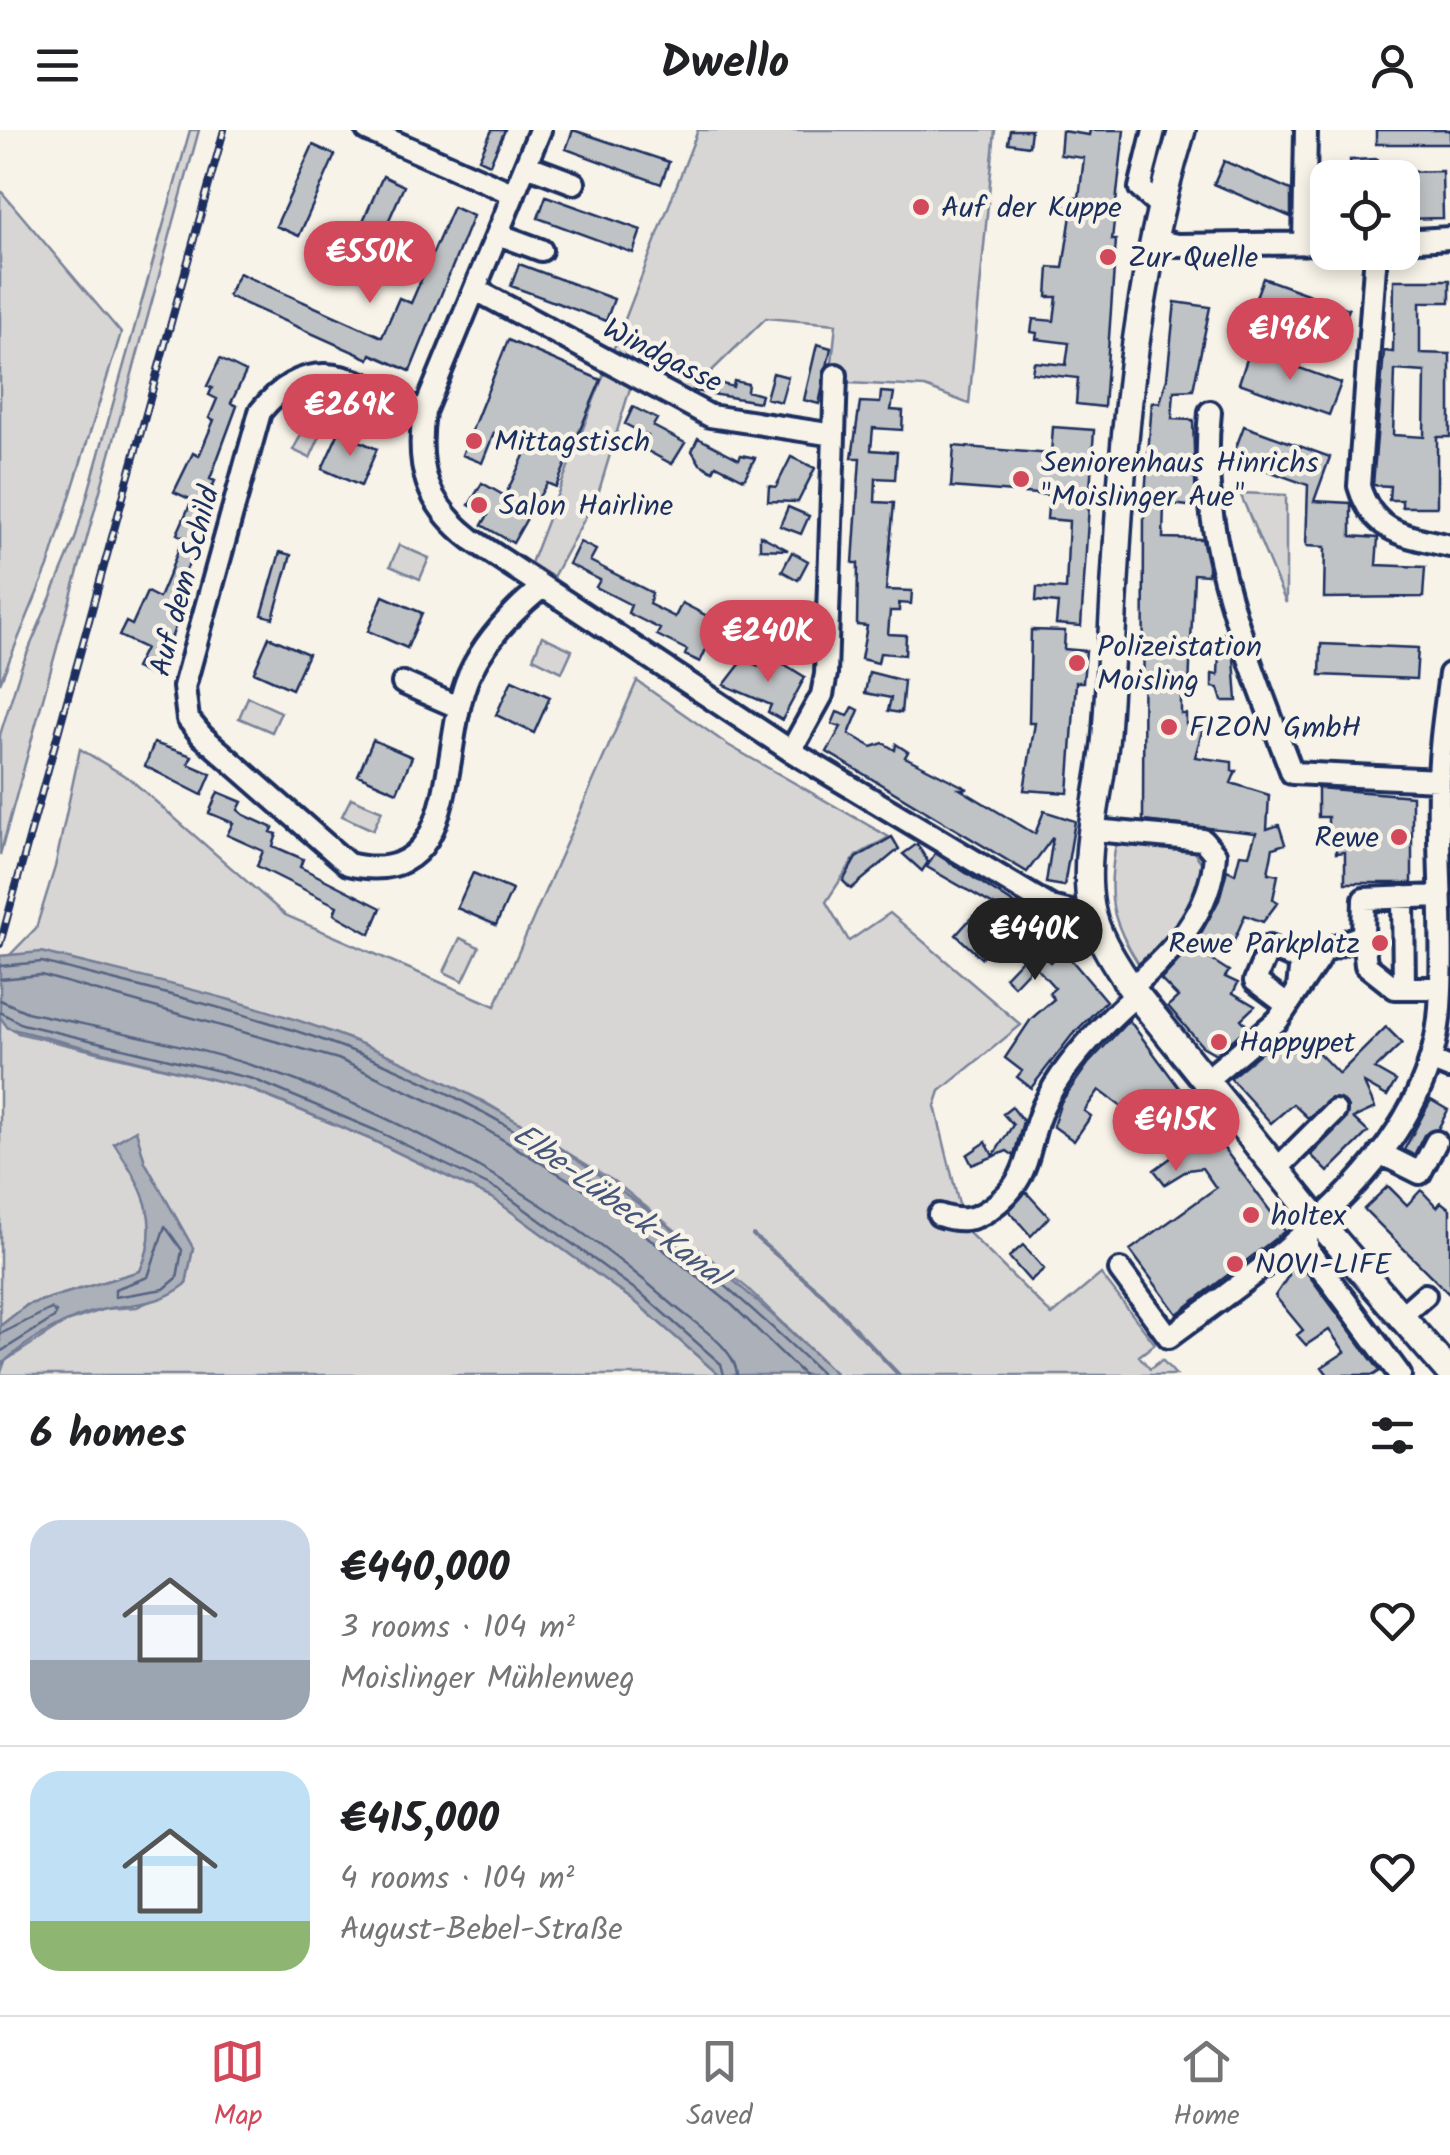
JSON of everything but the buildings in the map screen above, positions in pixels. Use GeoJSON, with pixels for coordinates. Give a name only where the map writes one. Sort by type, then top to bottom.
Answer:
{"type":"FeatureCollection","features":[{"type":"Feature","properties":{"kind":"main road"},"geometry":{"type":"LineString","coordinates":[[1182,130],[1153,240],[1128,386],[1091,910],[1107,950],[1134,992],[1277,1169],[1313,1229],[1450,1372]]}},
{"type":"Feature","properties":{"kind":"street"},"geometry":{"type":"LineString","coordinates":[[367,130],[514,194]]}},
{"type":"Feature","properties":{"kind":"street"},"geometry":{"type":"LineString","coordinates":[[540,130],[424,412],[419,447],[432,500],[467,535],[791,751],[1052,906],[1075,913],[1091,910]]}},
{"type":"Feature","properties":{"kind":"street"},"geometry":{"type":"LineString","coordinates":[[1154,130],[1140,188],[1161,207]]}},
{"type":"Feature","properties":{"kind":"street"},"geometry":{"type":"LineString","coordinates":[[1304,244],[1306,130]]}},
{"type":"Feature","properties":{"kind":"street"},"geometry":{"type":"LineString","coordinates":[[526,165],[574,183]]}},
{"type":"Feature","properties":{"kind":"street"},"geometry":{"type":"LineString","coordinates":[[498,234],[541,250]]}},
{"type":"Feature","properties":{"kind":"street"},"geometry":{"type":"LineString","coordinates":[[1420,240],[1450,238]]}},
{"type":"Feature","properties":{"kind":"street"},"geometry":{"type":"LineString","coordinates":[[1153,240],[1177,245],[1310,244]]}},
{"type":"Feature","properties":{"kind":"street"},"geometry":{"type":"LineString","coordinates":[[1375,270],[1358,486],[1365,508],[1385,529],[1450,546]]}},
{"type":"Feature","properties":{"kind":"street","name":"Windgasse"},"geometry":{"type":"LineString","coordinates":[[476,290],[710,416],[834,435]]}},
{"type":"Feature","properties":{"kind":"street","name":"Auf dem Schild"},"geometry":{"type":"LineString","coordinates":[[424,412],[334,373],[300,376],[280,388],[260,412],[185,698],[188,719],[202,736],[348,864],[372,870],[399,866],[424,849],[438,820],[458,706],[470,673],[494,634],[542,587]]}},
{"type":"Feature","properties":{"kind":"street"},"geometry":{"type":"LineString","coordinates":[[791,751],[822,694],[826,674],[836,375]]}},
{"type":"Feature","properties":{"kind":"street"},"geometry":{"type":"LineString","coordinates":[[1210,412],[1204,464],[1222,577],[1292,773],[1439,780]]}},
{"type":"Feature","properties":{"kind":"street"},"geometry":{"type":"LineString","coordinates":[[1120,1270],[1169,1337],[1313,1229],[1380,1154],[1440,1064],[1439,780],[1450,674]]}},
{"type":"Feature","properties":{"kind":"street"},"geometry":{"type":"LineString","coordinates":[[403,683],[458,706]]}},
{"type":"Feature","properties":{"kind":"street"},"geometry":{"type":"LineString","coordinates":[[939,1216],[955,1220],[980,1216],[1013,1193],[1028,1163],[1047,1097],[1090,1040],[1189,930],[1208,888],[1215,854],[1203,840],[1094,830]]}},
{"type":"Feature","properties":{"kind":"street"},"geometry":{"type":"LineString","coordinates":[[1439,896],[1364,899],[1364,935],[1366,965],[1396,988],[1440,988]]}},
{"type":"Feature","properties":{"kind":"street"},"geometry":{"type":"LineString","coordinates":[[1403,898],[1404,988]]}},
{"type":"Feature","properties":{"kind":"street"},"geometry":{"type":"LineString","coordinates":[[1206,1081],[1278,1020],[1324,951],[1364,935]]}},
{"type":"Feature","properties":{"kind":"street"},"geometry":{"type":"LineString","coordinates":[[1277,1169],[1335,1111]]}},
{"type":"Feature","properties":{"kind":"street"},"geometry":{"type":"LineString","coordinates":[[1420,1172],[1436,1142]]}},
{"type":"Feature","properties":{"kind":"street"},"geometry":{"type":"LineString","coordinates":[[1380,1154],[1441,1182]]}},
{"type":"Feature","properties":{"kind":"street"},"geometry":{"type":"LineString","coordinates":[[1313,1229],[1307,1249],[1404,1375],[1432,1353]]}},
{"type":"Feature","properties":{"kind":"street"},"geometry":{"type":"LineString","coordinates":[[1400,1317],[1424,1296]]}},
{"type":"Feature","properties":{"kind":"shaded area"},"geometry":{"type":"Polygon","coordinates":[[[190,130],[199,130],[0,855],[0,735],[21,668],[75,539],[190,130]]]}},
{"type":"Feature","properties":{"kind":"shaded area"},"geometry":{"type":"Polygon","coordinates":[[[698,130],[995,130],[969,404],[925,387],[830,382],[836,324],[766,318],[686,396],[632,382],[598,494],[553,577],[531,563],[698,130]]]}},
{"type":"Feature","properties":{"kind":"shaded area"},"geometry":{"type":"Polygon","coordinates":[[[0,190],[121,333],[49,564],[0,683],[0,190]]]}},
{"type":"Feature","properties":{"kind":"shaded area"},"geometry":{"type":"Polygon","coordinates":[[[319,401],[334,405],[310,458],[293,450],[319,401]]]}},
{"type":"Feature","properties":{"kind":"shaded area"},"geometry":{"type":"Polygon","coordinates":[[[1240,493],[1286,495],[1286,603],[1240,493]]]}},
{"type":"Feature","properties":{"kind":"shaded area"},"geometry":{"type":"Polygon","coordinates":[[[399,545],[429,558],[420,579],[390,566],[399,545]]]}},
{"type":"Feature","properties":{"kind":"shaded area"},"geometry":{"type":"Polygon","coordinates":[[[542,636],[572,650],[562,672],[533,658],[542,636]]]}},
{"type":"Feature","properties":{"kind":"shaded area"},"geometry":{"type":"Polygon","coordinates":[[[637,681],[728,745],[889,837],[856,856],[826,902],[849,941],[890,913],[1021,1025],[940,1091],[935,1106],[965,1229],[1052,1315],[1101,1274],[1155,1344],[1139,1356],[1150,1369],[1162,1360],[1176,1375],[837,1375],[747,1288],[615,1182],[483,1101],[347,1038],[7,958],[36,928],[55,867],[80,749],[130,779],[285,915],[495,1006],[637,681]]]}},
{"type":"Feature","properties":{"kind":"shaded area"},"geometry":{"type":"Polygon","coordinates":[[[248,697],[281,712],[272,732],[239,718],[248,697]]]}},
{"type":"Feature","properties":{"kind":"shaded area"},"geometry":{"type":"Polygon","coordinates":[[[351,798],[382,811],[373,830],[342,816],[351,798]]]}},
{"type":"Feature","properties":{"kind":"shaded area"},"geometry":{"type":"Polygon","coordinates":[[[1117,838],[1190,847],[1204,866],[1196,909],[1142,969],[1123,936],[1113,906],[1117,838]]]}},
{"type":"Feature","properties":{"kind":"shaded area"},"geometry":{"type":"Polygon","coordinates":[[[460,938],[479,947],[463,981],[444,972],[460,938]]]}},
{"type":"Feature","properties":{"kind":"shaded area"},"geometry":{"type":"Polygon","coordinates":[[[0,1017],[18,1033],[244,1087],[372,1140],[494,1199],[638,1304],[719,1375],[0,1375],[5,1361],[66,1322],[105,1309],[137,1307],[186,1284],[193,1248],[145,1162],[135,1131],[114,1143],[147,1204],[150,1236],[140,1271],[27,1305],[0,1326],[0,1017]]]}},
{"type":"Feature","properties":{"kind":"water","name":"Elbe-Lübeck-Kanal"},"geometry":{"type":"Polygon","coordinates":[[[41,952],[195,990],[310,1024],[417,1068],[484,1102],[547,1140],[668,1226],[837,1375],[719,1375],[638,1304],[494,1199],[372,1140],[250,1089],[8,1028],[0,1017],[0,956],[41,952]]]}},
{"type":"Feature","properties":{"kind":"water"},"geometry":{"type":"Polygon","coordinates":[[[136,1130],[145,1162],[193,1248],[186,1284],[157,1300],[91,1312],[63,1324],[0,1366],[0,1326],[27,1305],[140,1271],[150,1236],[146,1204],[114,1143],[136,1130]]]}},
{"type":"Feature","properties":{"kind":"waterway"},"geometry":{"type":"LineString","coordinates":[[753,1235],[822,1294],[899,1375]]}},
{"type":"Feature","properties":{"kind":"railway"},"geometry":{"type":"LineString","coordinates":[[0,944],[224,130]]}},
{"type":"Feature","properties":{"kind":"place","name":"Auf der Kuppe"},"geometry":{"type":"Point","coordinates":[921,207]}},
{"type":"Feature","properties":{"kind":"place","name":"Zur Quelle"},"geometry":{"type":"Point","coordinates":[1108,257]}},
{"type":"Feature","properties":{"kind":"place","name":"Mittagstisch"},"geometry":{"type":"Point","coordinates":[474,441]}},
{"type":"Feature","properties":{"kind":"place","name":"Seniorenhaus Hinrichs \"Moislinger Aue\""},"geometry":{"type":"Point","coordinates":[1021,479]}},
{"type":"Feature","properties":{"kind":"place","name":"Salon Hairline"},"geometry":{"type":"Point","coordinates":[479,505]}},
{"type":"Feature","properties":{"kind":"place","name":"Polizeistation Moisling"},"geometry":{"type":"Point","coordinates":[1077,663]}},
{"type":"Feature","properties":{"kind":"place","name":"FIZON GmbH"},"geometry":{"type":"Point","coordinates":[1169,727]}},
{"type":"Feature","properties":{"kind":"place","name":"Rewe"},"geometry":{"type":"Point","coordinates":[1399,837]}},
{"type":"Feature","properties":{"kind":"place","name":"Rewe Parkplatz"},"geometry":{"type":"Point","coordinates":[1380,943]}},
{"type":"Feature","properties":{"kind":"place","name":"Happypet"},"geometry":{"type":"Point","coordinates":[1219,1042]}},
{"type":"Feature","properties":{"kind":"place","name":"holtex"},"geometry":{"type":"Point","coordinates":[1251,1215]}},
{"type":"Feature","properties":{"kind":"place","name":"NOVI-LIFE"},"geometry":{"type":"Point","coordinates":[1235,1264]}}]}
